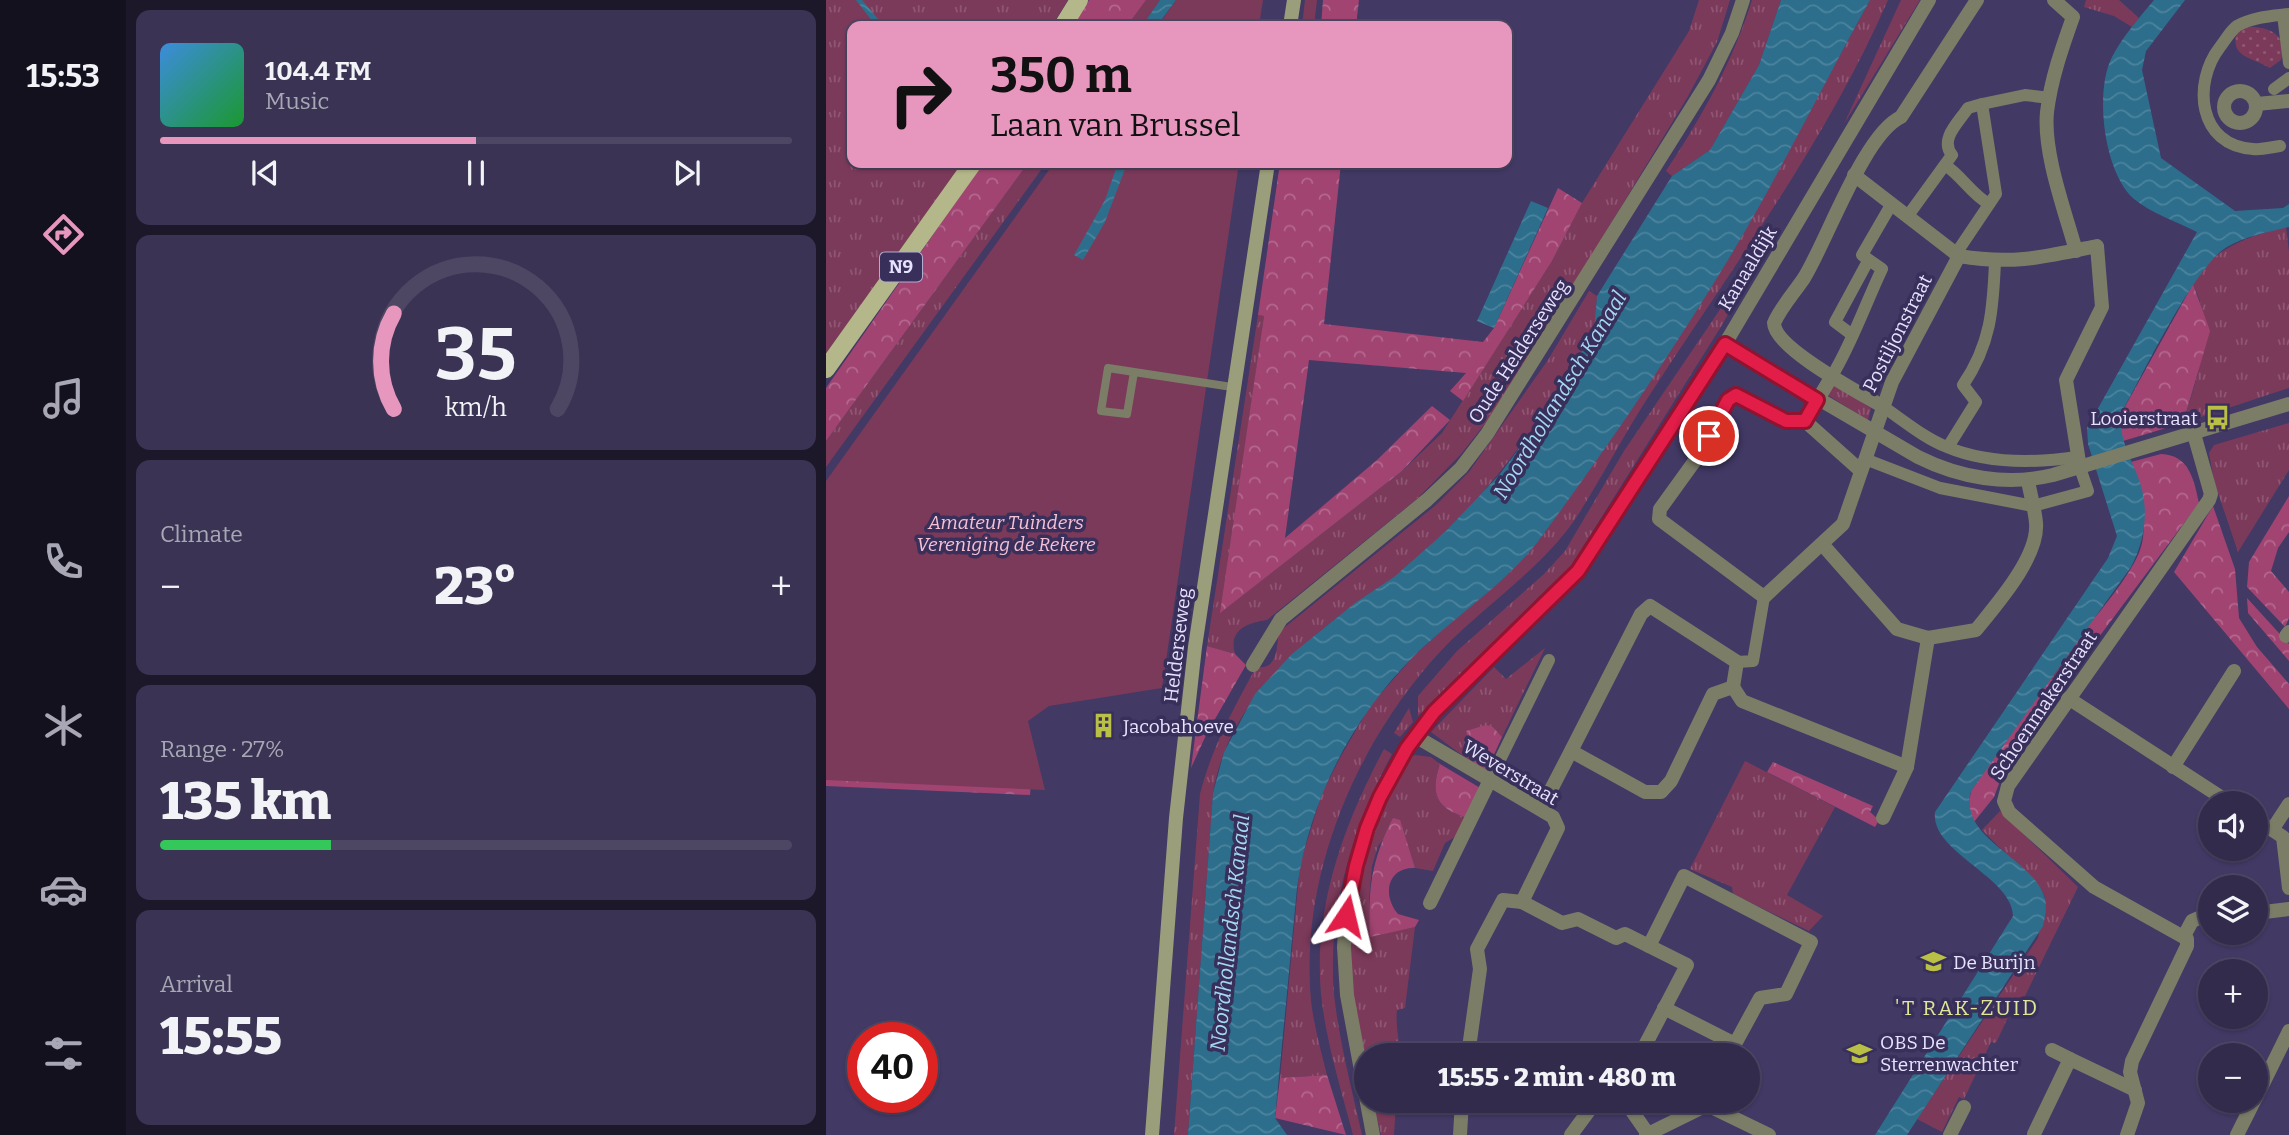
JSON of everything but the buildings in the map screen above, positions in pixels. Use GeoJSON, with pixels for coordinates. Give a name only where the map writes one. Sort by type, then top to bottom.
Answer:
{"type":"FeatureCollection","features":[{"type":"Feature","properties":{"kind":"main road"},"geometry":{"type":"LineString","coordinates":[[1066,21],[1079,0]]}},
{"type":"Feature","properties":{"kind":"main road"},"geometry":{"type":"LineString","coordinates":[[1291,21],[1294,0]]}},
{"type":"Feature","properties":{"kind":"main road","name":"N9"},"geometry":{"type":"LineString","coordinates":[[826,369],[969,168]]}},
{"type":"Feature","properties":{"kind":"main road","name":"Helderseweg"},"geometry":{"type":"LineString","coordinates":[[1152,1135],[1181,779],[1195,647],[1232,387],[1267,168]]}},
{"type":"Feature","properties":{"kind":"street","name":"Oude Helderseweg"},"geometry":{"type":"LineString","coordinates":[[1253,665],[1281,620],[1427,500],[1475,451],[1674,141],[1723,54],[1743,0]]}},
{"type":"Feature","properties":{"kind":"street","name":"Kanaaldijk"},"geometry":{"type":"LineString","coordinates":[[1373,1135],[1347,995],[1346,916],[1356,866],[1371,818],[1392,773],[1434,712],[1578,571],[1725,344],[1929,0]]}},
{"type":"Feature","properties":{"kind":"street"},"geometry":{"type":"LineString","coordinates":[[1977,0],[1901,117],[1891,122],[1854,175],[1805,277],[1773,327],[1778,338],[1832,376],[1948,447],[1977,457],[1998,460],[2083,463]]}},
{"type":"Feature","properties":{"kind":"street"},"geometry":{"type":"LineString","coordinates":[[2054,0],[2073,17],[2058,56],[2047,114],[2054,175],[2076,251]]}},
{"type":"Feature","properties":{"kind":"street"},"geometry":{"type":"LineString","coordinates":[[2280,146],[2253,150],[2233,143],[2216,132],[2207,118],[2202,81],[2210,60],[2235,27],[2255,19],[2286,14],[2289,62]]}},
{"type":"Feature","properties":{"kind":"street"},"geometry":{"type":"LineString","coordinates":[[2274,89],[2289,78]]}},
{"type":"Feature","properties":{"kind":"street"},"geometry":{"type":"LineString","coordinates":[[1907,217],[1952,155],[1948,150],[1947,139],[1968,108],[2025,95],[2050,98]]}},
{"type":"Feature","properties":{"kind":"street"},"geometry":{"type":"LineString","coordinates":[[2257,104],[2289,101]]}},
{"type":"Feature","properties":{"kind":"street","name":"Postiljonstraat"},"geometry":{"type":"LineString","coordinates":[[1764,597],[1843,524],[1882,406],[1916,332],[1957,255],[1996,194],[1982,104]]}},
{"type":"Feature","properties":{"kind":"street"},"geometry":{"type":"LineString","coordinates":[[1945,165],[1957,173],[1977,198],[1989,204]]}},
{"type":"Feature","properties":{"kind":"street"},"geometry":{"type":"LineString","coordinates":[[1541,809],[1641,614],[1650,606],[1737,662],[1753,661],[1762,622],[1764,597],[1659,519],[1660,509],[1699,455],[1728,400],[1736,395],[1786,421],[1805,421],[1863,465],[1940,488],[2033,506],[2088,491],[2066,380],[2102,307],[2097,246],[2030,261],[1995,262],[1957,255],[1854,175]]}},
{"type":"Feature","properties":{"kind":"street","name":"Postiljonstraat"},"geometry":{"type":"LineString","coordinates":[[1832,376],[1850,346],[1852,334],[1882,269],[1862,255],[1891,205]]}},
{"type":"Feature","properties":{"kind":"street","name":"Postiljonstraat"},"geometry":{"type":"LineString","coordinates":[[1852,334],[1835,322],[1868,261]]}},
{"type":"Feature","properties":{"kind":"street"},"geometry":{"type":"LineString","coordinates":[[1948,447],[1976,402],[1962,385],[1982,352],[1994,306],[1995,262]]}},
{"type":"Feature","properties":{"kind":"street"},"geometry":{"type":"LineString","coordinates":[[1725,344],[1925,461],[1980,478],[2028,480],[2083,463],[2130,453],[2289,404]]}},
{"type":"Feature","properties":{"kind":"street"},"geometry":{"type":"LineString","coordinates":[[1805,421],[1832,376]]}},
{"type":"Feature","properties":{"kind":"street","name":"Schoenmakerstraat"},"geometry":{"type":"LineString","coordinates":[[2184,936],[2094,887],[2007,809],[2004,797],[2008,786],[2068,698],[2209,500],[2209,485],[2194,434]]}},
{"type":"Feature","properties":{"kind":"street"},"geometry":{"type":"LineString","coordinates":[[1822,544],[1897,629],[1928,638],[1976,631],[2008,588],[2032,548],[2037,525],[2028,480]]}},
{"type":"Feature","properties":{"kind":"street"},"geometry":{"type":"LineString","coordinates":[[1884,818],[1906,767],[1928,638]]}},
{"type":"Feature","properties":{"kind":"street"},"geometry":{"type":"LineString","coordinates":[[1430,903],[1549,660]]}},
{"type":"Feature","properties":{"kind":"street"},"geometry":{"type":"LineString","coordinates":[[1737,662],[1733,687],[1742,701],[1906,767]]}},
{"type":"Feature","properties":{"kind":"street"},"geometry":{"type":"LineString","coordinates":[[2173,768],[2234,671]]}},
{"type":"Feature","properties":{"kind":"street"},"geometry":{"type":"LineString","coordinates":[[1572,751],[1645,792],[1661,792],[1671,782],[1713,694],[1733,687]]}},
{"type":"Feature","properties":{"kind":"street"},"geometry":{"type":"LineString","coordinates":[[2068,698],[2210,791]]}},
{"type":"Feature","properties":{"kind":"street","name":"Weverstraat"},"geometry":{"type":"LineString","coordinates":[[1415,736],[1489,782],[1553,817],[1558,828],[1522,902]]}},
{"type":"Feature","properties":{"kind":"street"},"geometry":{"type":"LineString","coordinates":[[2272,830],[2289,804]]}},
{"type":"Feature","properties":{"kind":"street"},"geometry":{"type":"LineString","coordinates":[[2268,828],[2283,837],[2289,888]]}},
{"type":"Feature","properties":{"kind":"street"},"geometry":{"type":"LineString","coordinates":[[1649,946],[1684,876],[1811,942],[1786,994],[1760,998],[1735,1044],[1664,1008]]}},
{"type":"Feature","properties":{"kind":"street"},"geometry":{"type":"LineString","coordinates":[[1470,1043],[1480,969],[1477,949],[1503,900],[1522,902],[1562,923],[1578,919],[1616,938],[1625,934],[1687,965],[1646,1043]]}},
{"type":"Feature","properties":{"kind":"street"},"geometry":{"type":"LineString","coordinates":[[2268,912],[2289,909]]}},
{"type":"Feature","properties":{"kind":"street"},"geometry":{"type":"LineString","coordinates":[[2127,1135],[2138,1110],[2130,1072],[2132,1061],[2187,946],[2184,936],[2192,921],[2198,919]]}},
{"type":"Feature","properties":{"kind":"street"},"geometry":{"type":"LineString","coordinates":[[2268,1073],[2289,1031]]}},
{"type":"Feature","properties":{"kind":"street"},"geometry":{"type":"LineString","coordinates":[[2052,1050],[2135,1090]]}},
{"type":"Feature","properties":{"kind":"street"},"geometry":{"type":"LineString","coordinates":[[2035,1134],[2070,1059]]}},
{"type":"Feature","properties":{"kind":"street"},"geometry":{"type":"LineString","coordinates":[[1633,1113],[1647,1134],[1707,1105],[1769,1135]]}},
{"type":"Feature","properties":{"kind":"street"},"geometry":{"type":"LineString","coordinates":[[1950,1135],[1964,1107]]}},
{"type":"Feature","properties":{"kind":"street"},"geometry":{"type":"LineString","coordinates":[[1460,1135],[1461,1113]]}},
{"type":"Feature","properties":{"kind":"street"},"geometry":{"type":"LineString","coordinates":[[1571,1135],[1587,1113]]}},
{"type":"Feature","properties":{"kind":"street"},"geometry":{"type":"LineString","coordinates":[[2237,1135],[2248,1113]]}},
{"type":"Feature","properties":{"kind":"lane"},"geometry":{"type":"LineString","coordinates":[[1134,372],[1127,414],[1101,411],[1108,368],[1232,387]]}},
{"type":"Feature","properties":{"kind":"green space"},"geometry":{"type":"Polygon","coordinates":[[[826,0],[1068,0],[1055,21],[847,21],[847,168],[959,168],[826,354],[826,0]]]}},
{"type":"Feature","properties":{"kind":"green space"},"geometry":{"type":"Polygon","coordinates":[[[1089,0],[1146,0],[1131,21],[1075,21],[1089,0]]]}},
{"type":"Feature","properties":{"kind":"green space"},"geometry":{"type":"Polygon","coordinates":[[[1146,0],[1160,0],[1145,21],[1131,21],[1146,0]]]}},
{"type":"Feature","properties":{"kind":"green space"},"geometry":{"type":"Polygon","coordinates":[[[1176,0],[1263,0],[1260,21],[1161,21],[1176,0]]]}},
{"type":"Feature","properties":{"kind":"green space"},"geometry":{"type":"Polygon","coordinates":[[[1305,0],[1317,0],[1315,21],[1303,21],[1305,0]]]}},
{"type":"Feature","properties":{"kind":"green space"},"geometry":{"type":"Polygon","coordinates":[[[1323,0],[1359,0],[1357,21],[1321,21],[1323,0]]]}},
{"type":"Feature","properties":{"kind":"green space"},"geometry":{"type":"Polygon","coordinates":[[[1699,0],[1730,0],[1717,42],[1687,98],[1503,401],[1461,454],[1418,498],[1267,620],[1241,629],[1234,639],[1235,654],[1207,646],[1258,315],[1264,316],[1221,612],[1402,471],[1442,433],[1552,261],[1582,203],[1689,31],[1699,0]]]}},
{"type":"Feature","properties":{"kind":"green space"},"geometry":{"type":"Polygon","coordinates":[[[1752,0],[1781,0],[1759,65],[1710,150],[1672,176],[1666,171],[1715,88],[1736,45],[1752,0]]]}},
{"type":"Feature","properties":{"kind":"green space"},"geometry":{"type":"Polygon","coordinates":[[[1870,0],[1888,0],[1836,104],[1776,204],[1647,399],[1576,518],[1560,539],[1524,576],[1465,627],[1429,664],[1376,738],[1354,779],[1337,822],[1323,866],[1314,911],[1310,956],[1311,1001],[1327,1075],[1280,1078],[1300,864],[1322,793],[1341,756],[1370,706],[1413,657],[1540,539],[1611,439],[1734,250],[1870,0]]]}},
{"type":"Feature","properties":{"kind":"green space"},"geometry":{"type":"Polygon","coordinates":[[[1901,0],[1920,0],[1844,124],[1901,0]]]}},
{"type":"Feature","properties":{"kind":"green space"},"geometry":{"type":"Polygon","coordinates":[[[2086,0],[2119,0],[2139,18],[2132,27],[2114,16],[2084,7],[2086,0]]]}},
{"type":"Feature","properties":{"kind":"green space"},"geometry":{"type":"Polygon","coordinates":[[[2247,27],[2270,30],[2280,38],[2283,51],[2281,60],[2270,68],[2244,56],[2235,41],[2237,33],[2247,27]]]}},
{"type":"Feature","properties":{"kind":"green space"},"geometry":{"type":"Polygon","coordinates":[[[980,168],[1024,168],[826,441],[826,388],[980,168]]]}},
{"type":"Feature","properties":{"kind":"green space"},"geometry":{"type":"Polygon","coordinates":[[[1024,168],[1042,168],[826,467],[826,441],[1024,168]]]}},
{"type":"Feature","properties":{"kind":"green space","name":"Amateur Tuinders Vereniging de Rekere"},"geometry":{"type":"Polygon","coordinates":[[[1050,168],[1238,168],[1162,688],[1049,706],[1028,721],[1045,790],[826,780],[826,481],[1050,168]]]}},
{"type":"Feature","properties":{"kind":"green space"},"geometry":{"type":"Polygon","coordinates":[[[1279,168],[1340,168],[1324,324],[1483,342],[1494,328],[1558,188],[1582,203],[1552,261],[1463,401],[1450,391],[1466,373],[1309,360],[1285,538],[1377,460],[1432,406],[1450,420],[1402,471],[1220,613],[1264,316],[1258,315],[1279,168]]]}},
{"type":"Feature","properties":{"kind":"green space"},"geometry":{"type":"Polygon","coordinates":[[[1778,224],[1722,325],[1569,569],[1418,716],[1418,696],[1457,651],[1544,574],[1565,551],[1624,451],[1778,224]]]}},
{"type":"Feature","properties":{"kind":"green space"},"geometry":{"type":"Polygon","coordinates":[[[2286,227],[2289,252],[2289,388],[2183,423],[2198,371],[2204,336],[2200,301],[2193,284],[2210,261],[2233,245],[2286,227]]]}},
{"type":"Feature","properties":{"kind":"green space"},"geometry":{"type":"Polygon","coordinates":[[[2193,284],[2210,331],[2183,423],[2123,441],[2120,433],[2122,412],[2193,284]]]}},
{"type":"Feature","properties":{"kind":"green space"},"geometry":{"type":"Polygon","coordinates":[[[1589,291],[1597,296],[1595,325],[1590,340],[1540,418],[1504,467],[1442,535],[1419,556],[1308,641],[1286,662],[1247,708],[1232,734],[1220,762],[1213,793],[1188,1135],[1174,1135],[1200,794],[1217,744],[1231,714],[1256,667],[1269,665],[1273,661],[1279,632],[1436,505],[1469,472],[1548,360],[1589,291]]]}},
{"type":"Feature","properties":{"kind":"green space"},"geometry":{"type":"Polygon","coordinates":[[[1833,385],[1871,408],[1868,420],[1826,394],[1833,385]]]}},
{"type":"Feature","properties":{"kind":"green space"},"geometry":{"type":"Polygon","coordinates":[[[2289,423],[2289,470],[2238,552],[2214,481],[2209,453],[2214,445],[2289,423]]]}},
{"type":"Feature","properties":{"kind":"green space"},"geometry":{"type":"Polygon","coordinates":[[[2161,454],[2178,459],[2189,470],[2199,503],[2087,653],[2073,645],[2121,584],[2141,547],[2144,527],[2142,504],[2131,462],[2161,454]]]}},
{"type":"Feature","properties":{"kind":"green space"},"geometry":{"type":"Polygon","coordinates":[[[2289,496],[2289,532],[2278,548],[2271,571],[2289,592],[2289,618],[2285,627],[2247,587],[2249,562],[2289,496]]]}},
{"type":"Feature","properties":{"kind":"green space"},"geometry":{"type":"Polygon","coordinates":[[[2213,506],[2235,569],[2239,618],[2257,647],[2289,684],[2289,709],[2174,572],[2213,506]]]}},
{"type":"Feature","properties":{"kind":"green space"},"geometry":{"type":"Polygon","coordinates":[[[2247,598],[2289,644],[2289,661],[2248,613],[2247,598]]]}},
{"type":"Feature","properties":{"kind":"green space"},"geometry":{"type":"Polygon","coordinates":[[[2073,645],[2087,653],[2064,686],[2049,678],[2073,645]]]}},
{"type":"Feature","properties":{"kind":"green space"},"geometry":{"type":"Polygon","coordinates":[[[1207,646],[1235,654],[1246,665],[1207,733],[1191,768],[1207,646]]]}},
{"type":"Feature","properties":{"kind":"green space"},"geometry":{"type":"Polygon","coordinates":[[[1545,648],[1502,737],[1493,727],[1467,731],[1474,764],[1431,732],[1494,667],[1506,679],[1545,648]]]}},
{"type":"Feature","properties":{"kind":"green space"},"geometry":{"type":"Polygon","coordinates":[[[2049,678],[2064,686],[2000,781],[1994,797],[1974,822],[1968,809],[1971,791],[2049,678]]]}},
{"type":"Feature","properties":{"kind":"green space"},"geometry":{"type":"Polygon","coordinates":[[[1409,708],[1413,722],[1400,737],[1394,733],[1409,708]]]}},
{"type":"Feature","properties":{"kind":"green space"},"geometry":{"type":"Polygon","coordinates":[[[1486,725],[1493,727],[1502,737],[1486,772],[1474,764],[1466,731],[1486,725]]]}},
{"type":"Feature","properties":{"kind":"green space"},"geometry":{"type":"Polygon","coordinates":[[[1384,749],[1392,754],[1355,839],[1339,900],[1335,931],[1333,963],[1336,1012],[1354,1100],[1354,1113],[1357,1113],[1362,1135],[1353,1135],[1326,1030],[1320,962],[1322,930],[1334,867],[1369,777],[1384,749]]]}},
{"type":"Feature","properties":{"kind":"green space"},"geometry":{"type":"Polygon","coordinates":[[[1415,755],[1431,757],[1440,764],[1436,784],[1438,799],[1449,810],[1468,818],[1461,833],[1445,843],[1433,871],[1415,868],[1399,820],[1378,846],[1372,866],[1369,899],[1370,936],[1415,927],[1405,1008],[1397,1010],[1399,1043],[1362,1043],[1352,995],[1351,942],[1360,877],[1381,805],[1408,759],[1415,755]]]}},
{"type":"Feature","properties":{"kind":"green space"},"geometry":{"type":"Polygon","coordinates":[[[1745,761],[1835,807],[1787,895],[1823,916],[1809,931],[1733,894],[1732,887],[1690,869],[1745,761]]]}},
{"type":"Feature","properties":{"kind":"green space"},"geometry":{"type":"Polygon","coordinates":[[[1773,762],[1873,806],[1870,812],[1879,820],[1875,827],[1767,772],[1773,762]]]}},
{"type":"Feature","properties":{"kind":"green space"},"geometry":{"type":"Polygon","coordinates":[[[1440,764],[1482,789],[1468,818],[1449,810],[1438,799],[1436,784],[1440,764]]]}},
{"type":"Feature","properties":{"kind":"green space"},"geometry":{"type":"Polygon","coordinates":[[[826,771],[1031,783],[1030,795],[826,786],[826,771]]]}},
{"type":"Feature","properties":{"kind":"green space"},"geometry":{"type":"Polygon","coordinates":[[[2000,811],[2078,887],[2024,998],[2017,998],[1996,1043],[1991,1042],[1964,1099],[1959,1097],[1942,1132],[1917,1119],[2038,938],[2045,897],[2041,889],[1982,830],[2000,811]]]}},
{"type":"Feature","properties":{"kind":"green space"},"geometry":{"type":"Polygon","coordinates":[[[1393,818],[1400,820],[1415,868],[1398,872],[1393,877],[1390,899],[1398,914],[1419,920],[1415,927],[1370,937],[1372,876],[1393,818]]]}},
{"type":"Feature","properties":{"kind":"green space"},"geometry":{"type":"Polygon","coordinates":[[[1327,1075],[1346,1135],[1275,1118],[1280,1078],[1327,1075]]]}},
{"type":"Feature","properties":{"kind":"green space"},"geometry":{"type":"Polygon","coordinates":[[[1376,1113],[1395,1113],[1394,1135],[1381,1135],[1376,1113]]]}},
{"type":"Feature","properties":{"kind":"water"},"geometry":{"type":"Polygon","coordinates":[[[856,0],[862,0],[880,21],[872,21],[856,0]]]}},
{"type":"Feature","properties":{"kind":"water"},"geometry":{"type":"Polygon","coordinates":[[[1160,0],[1176,0],[1161,21],[1145,21],[1160,0]]]}},
{"type":"Feature","properties":{"kind":"water","name":"Noordhollandsch Kanaal"},"geometry":{"type":"Polygon","coordinates":[[[1781,0],[1870,0],[1769,188],[1712,287],[1592,466],[1528,553],[1497,584],[1429,642],[1391,681],[1370,707],[1336,764],[1311,824],[1297,888],[1275,1118],[1287,1135],[1188,1135],[1213,793],[1224,752],[1255,694],[1292,654],[1355,603],[1394,577],[1445,532],[1500,474],[1538,423],[1594,332],[1597,296],[1672,176],[1710,150],[1759,65],[1781,0]]]}},
{"type":"Feature","properties":{"kind":"water"},"geometry":{"type":"Polygon","coordinates":[[[2154,0],[2185,0],[2146,51],[2142,70],[2161,158],[2235,211],[2283,208],[2289,204],[2289,227],[2242,240],[2227,247],[2214,258],[2170,323],[2122,412],[2124,441],[2141,486],[2145,507],[2144,528],[2135,558],[1971,791],[1970,808],[1976,823],[1986,836],[2038,884],[2046,902],[2043,926],[1907,1135],[1875,1135],[2013,916],[2009,902],[2000,889],[1945,840],[1937,826],[1935,812],[2108,558],[2117,536],[2088,444],[2087,428],[2197,232],[2156,213],[2134,199],[2115,171],[2105,131],[2104,90],[2112,57],[2126,34],[2154,0]]]}},
{"type":"Feature","properties":{"kind":"water"},"geometry":{"type":"Polygon","coordinates":[[[1116,168],[1125,168],[1105,222],[1083,260],[1074,255],[1105,200],[1116,168]]]}},
{"type":"Feature","properties":{"kind":"water"},"geometry":{"type":"Polygon","coordinates":[[[1531,201],[1548,208],[1494,328],[1477,321],[1531,201]]]}},
{"type":"Feature","properties":{"kind":"place","name":"Looierstraat"},"geometry":{"type":"Point","coordinates":[2218,418]}},
{"type":"Feature","properties":{"kind":"place","name":"Jacobahoeve"},"geometry":{"type":"Point","coordinates":[1103,726]}},
{"type":"Feature","properties":{"kind":"place","name":"De Burijn"},"geometry":{"type":"Point","coordinates":[1933,962]}},
{"type":"Feature","properties":{"kind":"place","name":"OBS De Sterrenwachter"},"geometry":{"type":"Point","coordinates":[1860,1053]}},
{"type":"Feature","properties":{"kind":"district","name":"'T RAK-ZUID"},"geometry":{"type":"Point","coordinates":[1967,1008]}},
{"type":"Feature","properties":{"kind":"route"},"geometry":{"type":"LineString","coordinates":[[1346,916],[1351,885],[1367,828],[1380,797],[1407,748],[1434,712],[1578,571],[1725,344],[1817,400],[1805,421],[1786,421],[1736,395],[1728,400],[1709,436]]}}]}
